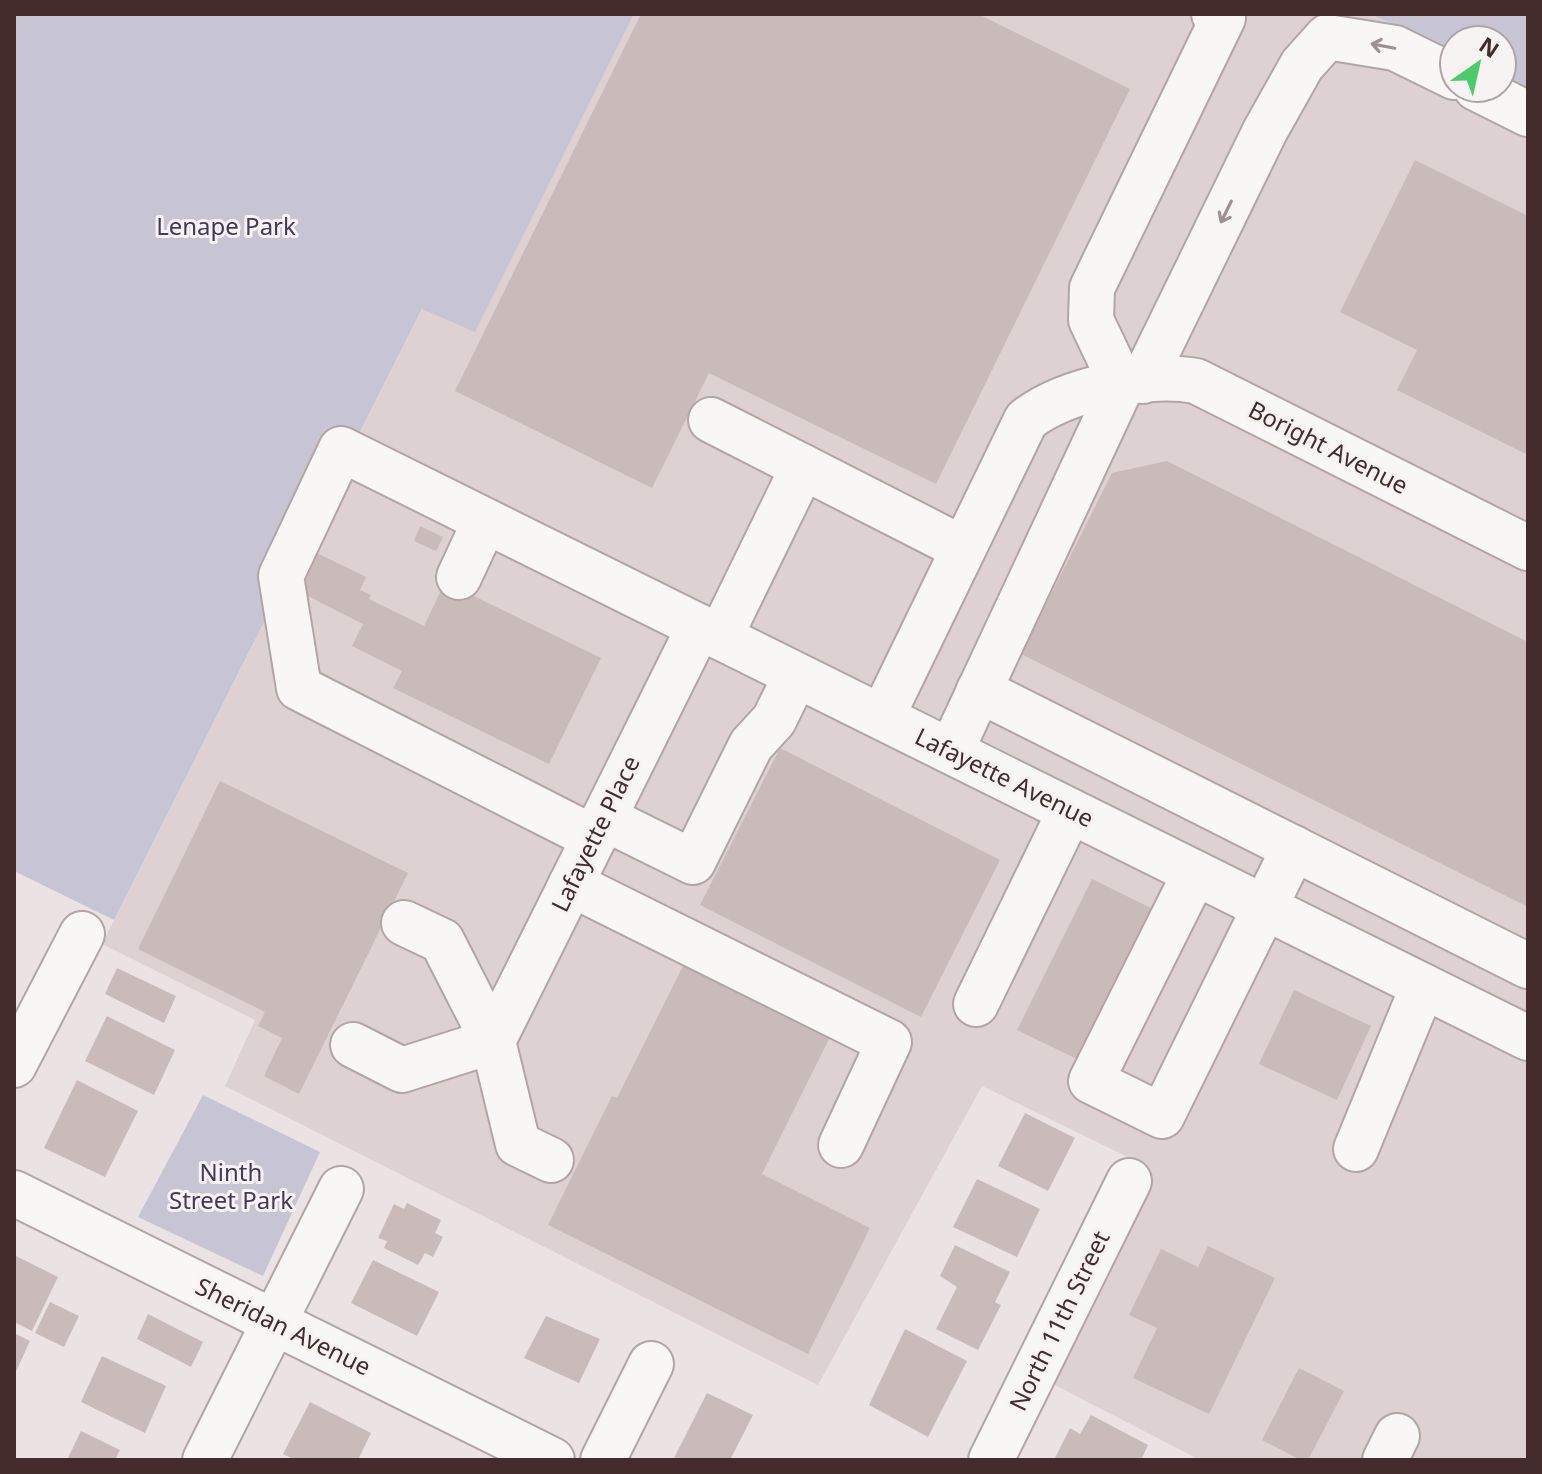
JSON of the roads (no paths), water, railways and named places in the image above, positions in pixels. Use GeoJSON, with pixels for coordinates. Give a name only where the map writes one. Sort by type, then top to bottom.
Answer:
{"type":"FeatureCollection","features":[{"type":"Feature","properties":{"kind":"street"},"geometry":{"type":"LineString","coordinates":[[1132,383],[1091,320],[1092,288],[1223,18],[1214,14]]}},
{"type":"Feature","properties":{"kind":"street"},"geometry":{"type":"LineString","coordinates":[[951,751],[1132,383],[1302,65],[1327,37],[1395,48],[1438,69]]}},
{"type":"Feature","properties":{"kind":"street"},"geometry":{"type":"LineString","coordinates":[[1508,104],[1528,114]]}},
{"type":"Feature","properties":{"kind":"street","name":"Boright Avenue"},"geometry":{"type":"LineString","coordinates":[[882,717],[1026,420],[1045,405],[1065,397],[1160,378],[1196,381],[1528,548]]}},
{"type":"Feature","properties":{"kind":"street"},"geometry":{"type":"LineString","coordinates":[[711,420],[962,548]]}},
{"type":"Feature","properties":{"kind":"street","name":"Lafayette Avenue"},"geometry":{"type":"LineString","coordinates":[[599,828],[299,688],[281,576],[341,449],[1528,1038]]}},
{"type":"Feature","properties":{"kind":"street","name":"Lafayette Place"},"geometry":{"type":"LineString","coordinates":[[493,1041],[599,828],[803,467]]}},
{"type":"Feature","properties":{"kind":"street"},"geometry":{"type":"LineString","coordinates":[[459,577],[482,519]]}},
{"type":"Feature","properties":{"kind":"street"},"geometry":{"type":"LineString","coordinates":[[599,828],[693,862],[751,745],[774,720],[796,675]]}},
{"type":"Feature","properties":{"kind":"street"},"geometry":{"type":"LineString","coordinates":[[979,690],[1528,966]]}},
{"type":"Feature","properties":{"kind":"street"},"geometry":{"type":"LineString","coordinates":[[976,1004],[1070,811]]}},
{"type":"Feature","properties":{"kind":"street"},"geometry":{"type":"LineString","coordinates":[[1195,873],[1091,1081],[1162,1116],[1294,848]]}},
{"type":"Feature","properties":{"kind":"street"},"geometry":{"type":"LineString","coordinates":[[571,884],[889,1042],[841,1145]]}},
{"type":"Feature","properties":{"kind":"street"},"geometry":{"type":"LineString","coordinates":[[404,923],[442,941],[493,1041],[518,1144],[551,1160]]}},
{"type":"Feature","properties":{"kind":"street"},"geometry":{"type":"LineString","coordinates":[[14,1065],[82,934]]}},
{"type":"Feature","properties":{"kind":"street"},"geometry":{"type":"LineString","coordinates":[[1356,1149],[1423,986]]}},
{"type":"Feature","properties":{"kind":"street"},"geometry":{"type":"LineString","coordinates":[[353,1045],[402,1070],[493,1041]]}},
{"type":"Feature","properties":{"kind":"street","name":"North 11th Street"},"geometry":{"type":"LineString","coordinates":[[991,1460],[1129,1181]]}},
{"type":"Feature","properties":{"kind":"street"},"geometry":{"type":"LineString","coordinates":[[205,1460],[341,1189]]}},
{"type":"Feature","properties":{"kind":"street","name":"Sheridan Avenue"},"geometry":{"type":"LineString","coordinates":[[14,1193],[552,1460]]}},
{"type":"Feature","properties":{"kind":"street"},"geometry":{"type":"LineString","coordinates":[[603,1460],[651,1364]]}},
{"type":"Feature","properties":{"kind":"park label","name":"Lenape Park"},"geometry":{"type":"Point","coordinates":[226,227]}},
{"type":"Feature","properties":{"kind":"park label","name":"Ninth Street Park"},"geometry":{"type":"Point","coordinates":[231,1187]}}]}
